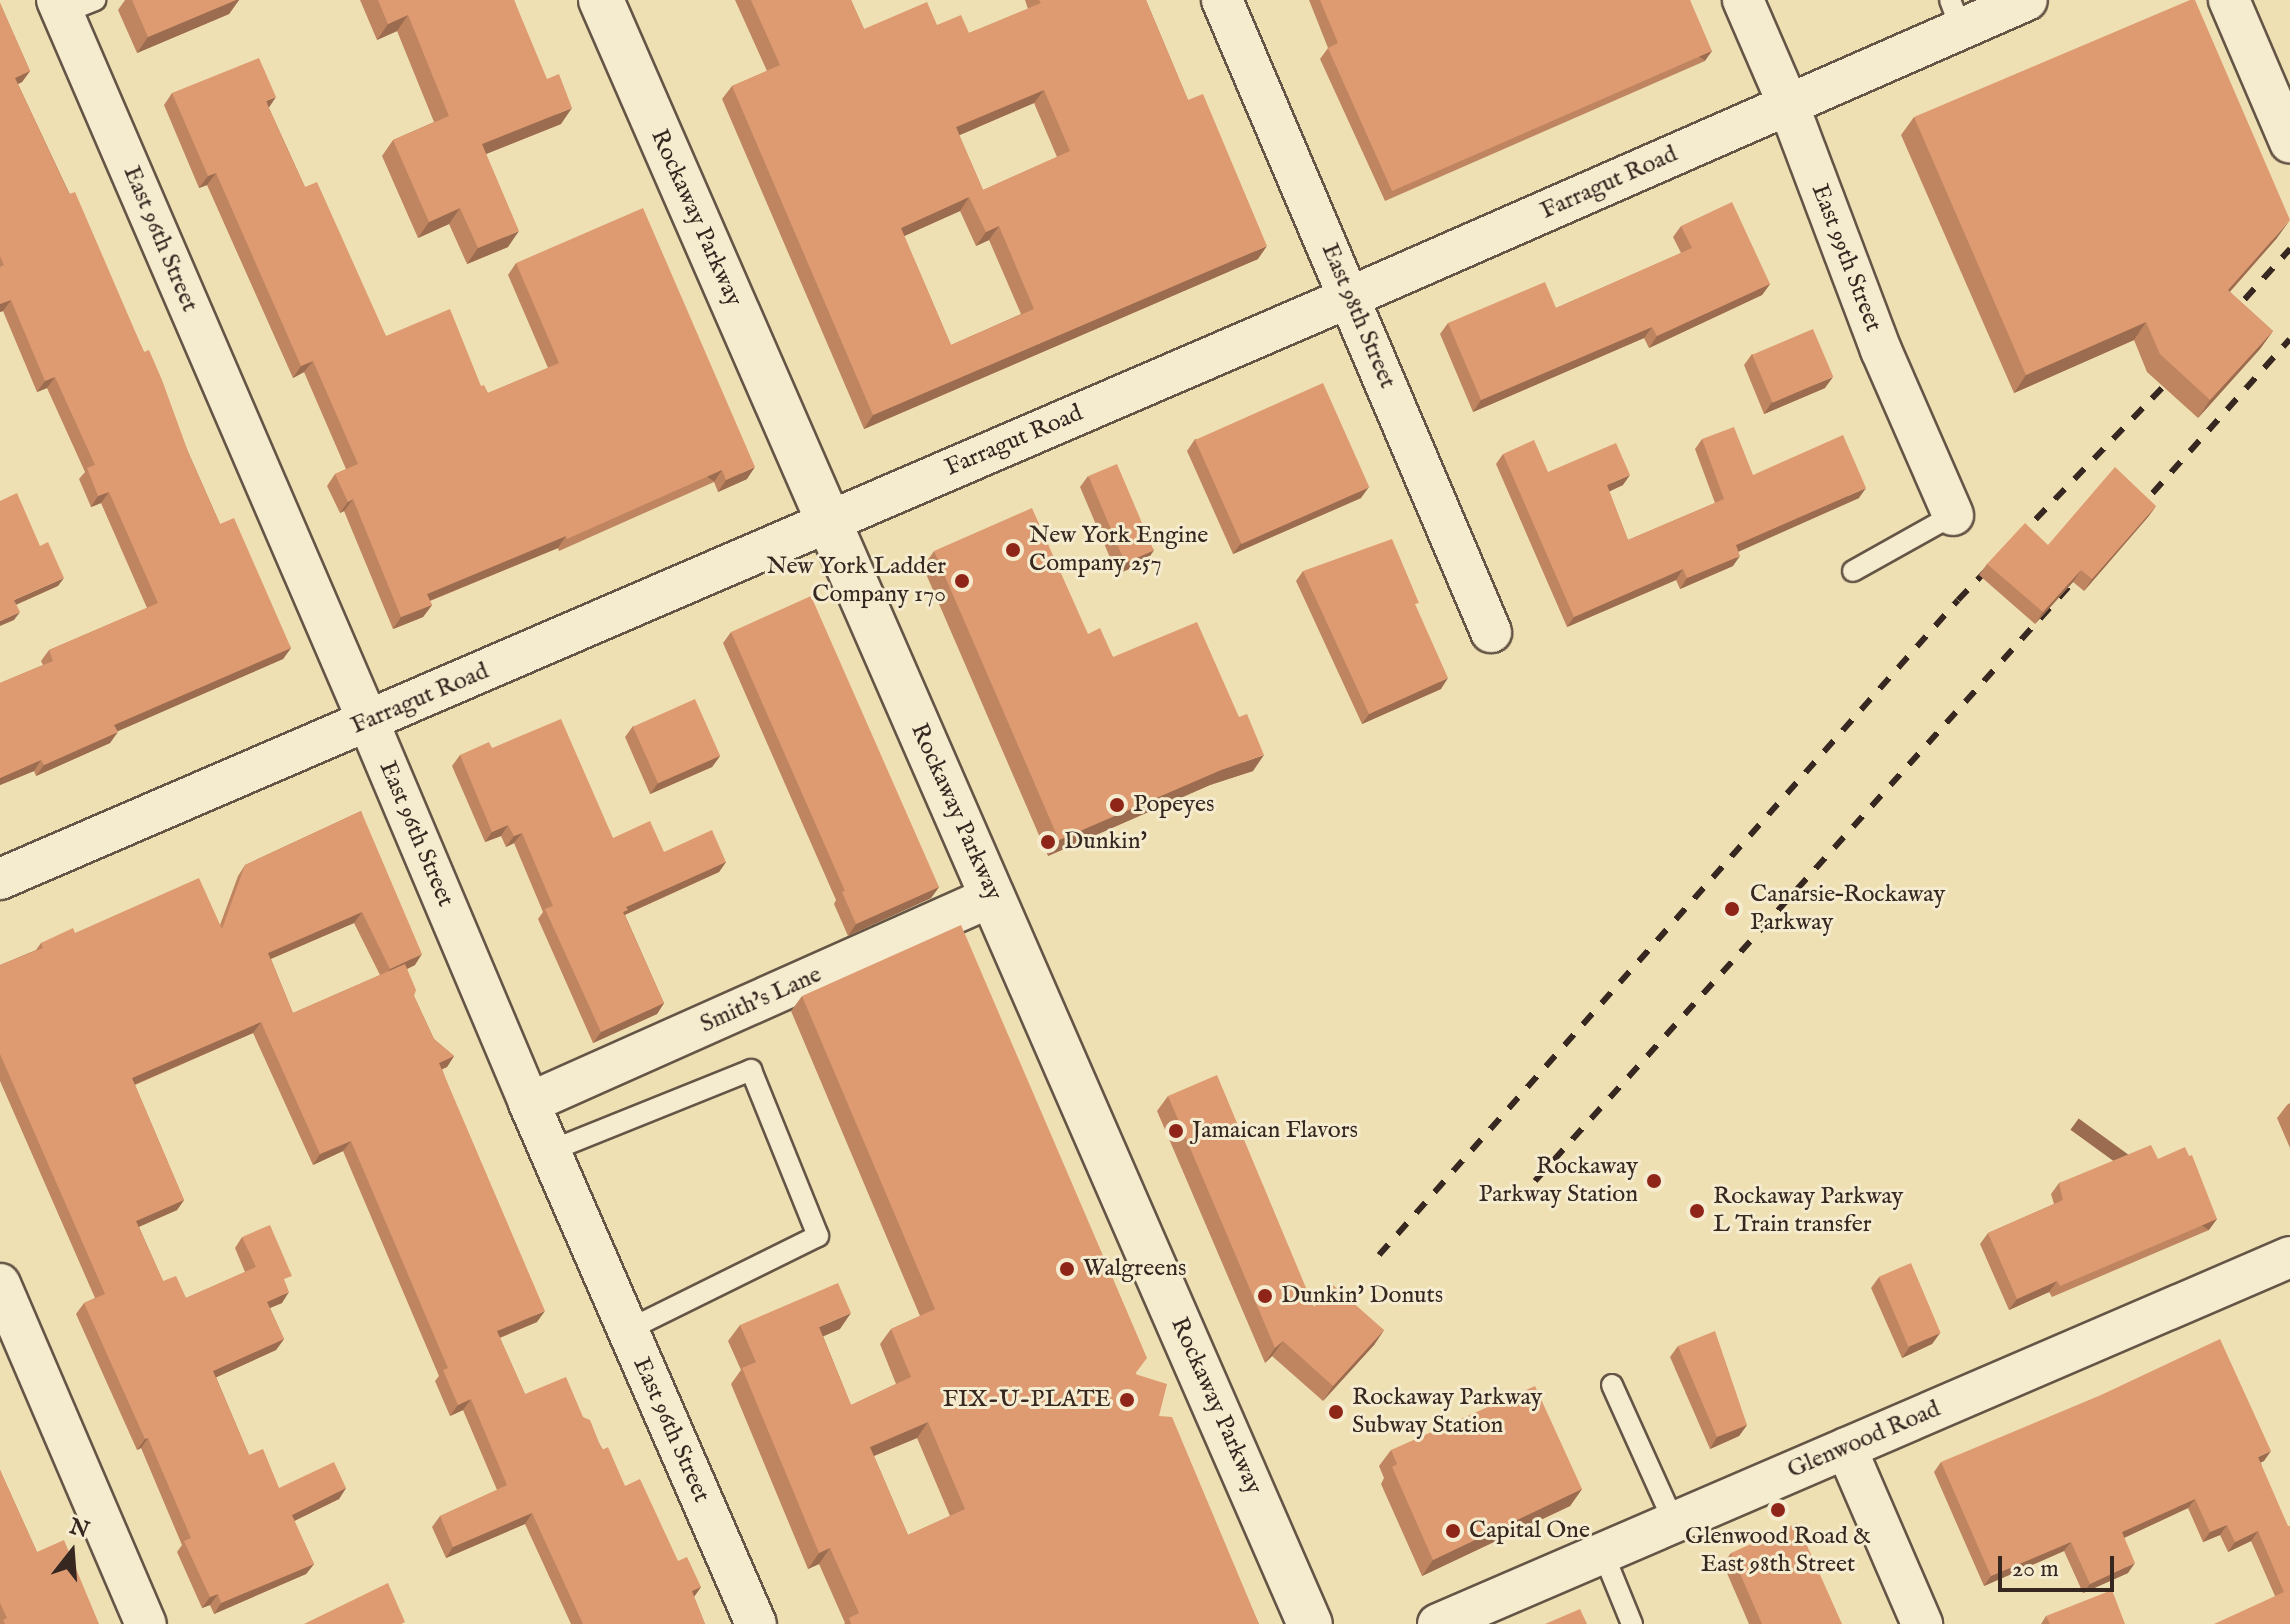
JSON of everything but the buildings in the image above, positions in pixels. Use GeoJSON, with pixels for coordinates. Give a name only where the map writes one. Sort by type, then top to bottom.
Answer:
{"type":"FeatureCollection","features":[{"type":"Feature","properties":{"kind":"street","name":"Rockaway Parkway"},"geometry":{"type":"LineString","coordinates":[[601,0],[1310,1624]]}},
{"type":"Feature","properties":{"kind":"street","name":"East 98th Street"},"geometry":{"type":"LineString","coordinates":[[1222,0],[1491,632]]}},
{"type":"Feature","properties":{"kind":"street","name":"East 99th Street"},"geometry":{"type":"LineString","coordinates":[[1743,0],[1788,104],[1881,350],[1953,515]]}},
{"type":"Feature","properties":{"kind":"street","name":"Farragut Road"},"geometry":{"type":"LineString","coordinates":[[0,879],[1350,297],[1788,104],[1955,14],[2027,0]]}},
{"type":"Feature","properties":{"kind":"street"},"geometry":{"type":"LineString","coordinates":[[2229,0],[2290,142]]}},
{"type":"Feature","properties":{"kind":"street","name":"East 96th Street"},"geometry":{"type":"LineString","coordinates":[[72,4],[529,1103],[756,1624]]}},
{"type":"Feature","properties":{"kind":"street","name":"Smith's Lane"},"geometry":{"type":"LineString","coordinates":[[529,1103],[993,896]]}},
{"type":"Feature","properties":{"kind":"street","name":"Glenwood Road"},"geometry":{"type":"LineString","coordinates":[[1438,1624],[1846,1448],[2287,1267]]}},
{"type":"Feature","properties":{"kind":"street"},"geometry":{"type":"LineString","coordinates":[[0,1284],[146,1624]]}},
{"type":"Feature","properties":{"kind":"street"},"geometry":{"type":"LineString","coordinates":[[1846,1448],[1922,1624]]}},
{"type":"Feature","properties":{"kind":"lane"},"geometry":{"type":"LineString","coordinates":[[1853,571],[1953,515]]}},
{"type":"Feature","properties":{"kind":"lane"},"geometry":{"type":"LineString","coordinates":[[550,1151],[751,1070],[818,1236],[628,1330]]}},
{"type":"Feature","properties":{"kind":"lane"},"geometry":{"type":"LineString","coordinates":[[1612,1385],[1674,1522]]}},
{"type":"Feature","properties":{"kind":"lane"},"geometry":{"type":"LineString","coordinates":[[1603,1553],[1632,1624]]}},
{"type":"Feature","properties":{"kind":"railway"},"geometry":{"type":"LineString","coordinates":[[2226,320],[2290,249]]}},
{"type":"Feature","properties":{"kind":"railway"},"geometry":{"type":"LineString","coordinates":[[2134,514],[2290,339]]}},
{"type":"Feature","properties":{"kind":"railway"},"geometry":{"type":"LineString","coordinates":[[1379,1255],[1958,600],[2179,370]]}},
{"type":"Feature","properties":{"kind":"railway"},"geometry":{"type":"LineString","coordinates":[[1535,1181],[2088,565]]}},
{"type":"Feature","properties":{"kind":"place","name":"New York Engine Company 257"},"geometry":{"type":"Point","coordinates":[1013,550]}},
{"type":"Feature","properties":{"kind":"place","name":"New York Ladder Company 170"},"geometry":{"type":"Point","coordinates":[962,581]}},
{"type":"Feature","properties":{"kind":"place","name":"Popeyes"},"geometry":{"type":"Point","coordinates":[1117,805]}},
{"type":"Feature","properties":{"kind":"place","name":"Dunkin'"},"geometry":{"type":"Point","coordinates":[1048,842]}},
{"type":"Feature","properties":{"kind":"place","name":"Canarsie–Rockaway Parkway"},"geometry":{"type":"Point","coordinates":[1732,909]}},
{"type":"Feature","properties":{"kind":"place","name":"Jamaican Flavors"},"geometry":{"type":"Point","coordinates":[1176,1131]}},
{"type":"Feature","properties":{"kind":"place","name":"Rockaway Parkway Station"},"geometry":{"type":"Point","coordinates":[1654,1181]}},
{"type":"Feature","properties":{"kind":"place","name":"Rockaway Parkway L Train transfer"},"geometry":{"type":"Point","coordinates":[1697,1211]}},
{"type":"Feature","properties":{"kind":"place","name":"Walgreens"},"geometry":{"type":"Point","coordinates":[1067,1269]}},
{"type":"Feature","properties":{"kind":"place","name":"Dunkin' Donuts"},"geometry":{"type":"Point","coordinates":[1265,1296]}},
{"type":"Feature","properties":{"kind":"place","name":"FIX-U-PLATE"},"geometry":{"type":"Point","coordinates":[1127,1400]}},
{"type":"Feature","properties":{"kind":"place","name":"Rockaway Parkway Subway Station"},"geometry":{"type":"Point","coordinates":[1336,1412]}},
{"type":"Feature","properties":{"kind":"place","name":"Glenwood Road & East 98th Street"},"geometry":{"type":"Point","coordinates":[1778,1510]}},
{"type":"Feature","properties":{"kind":"place","name":"Capital One"},"geometry":{"type":"Point","coordinates":[1453,1531]}}]}
